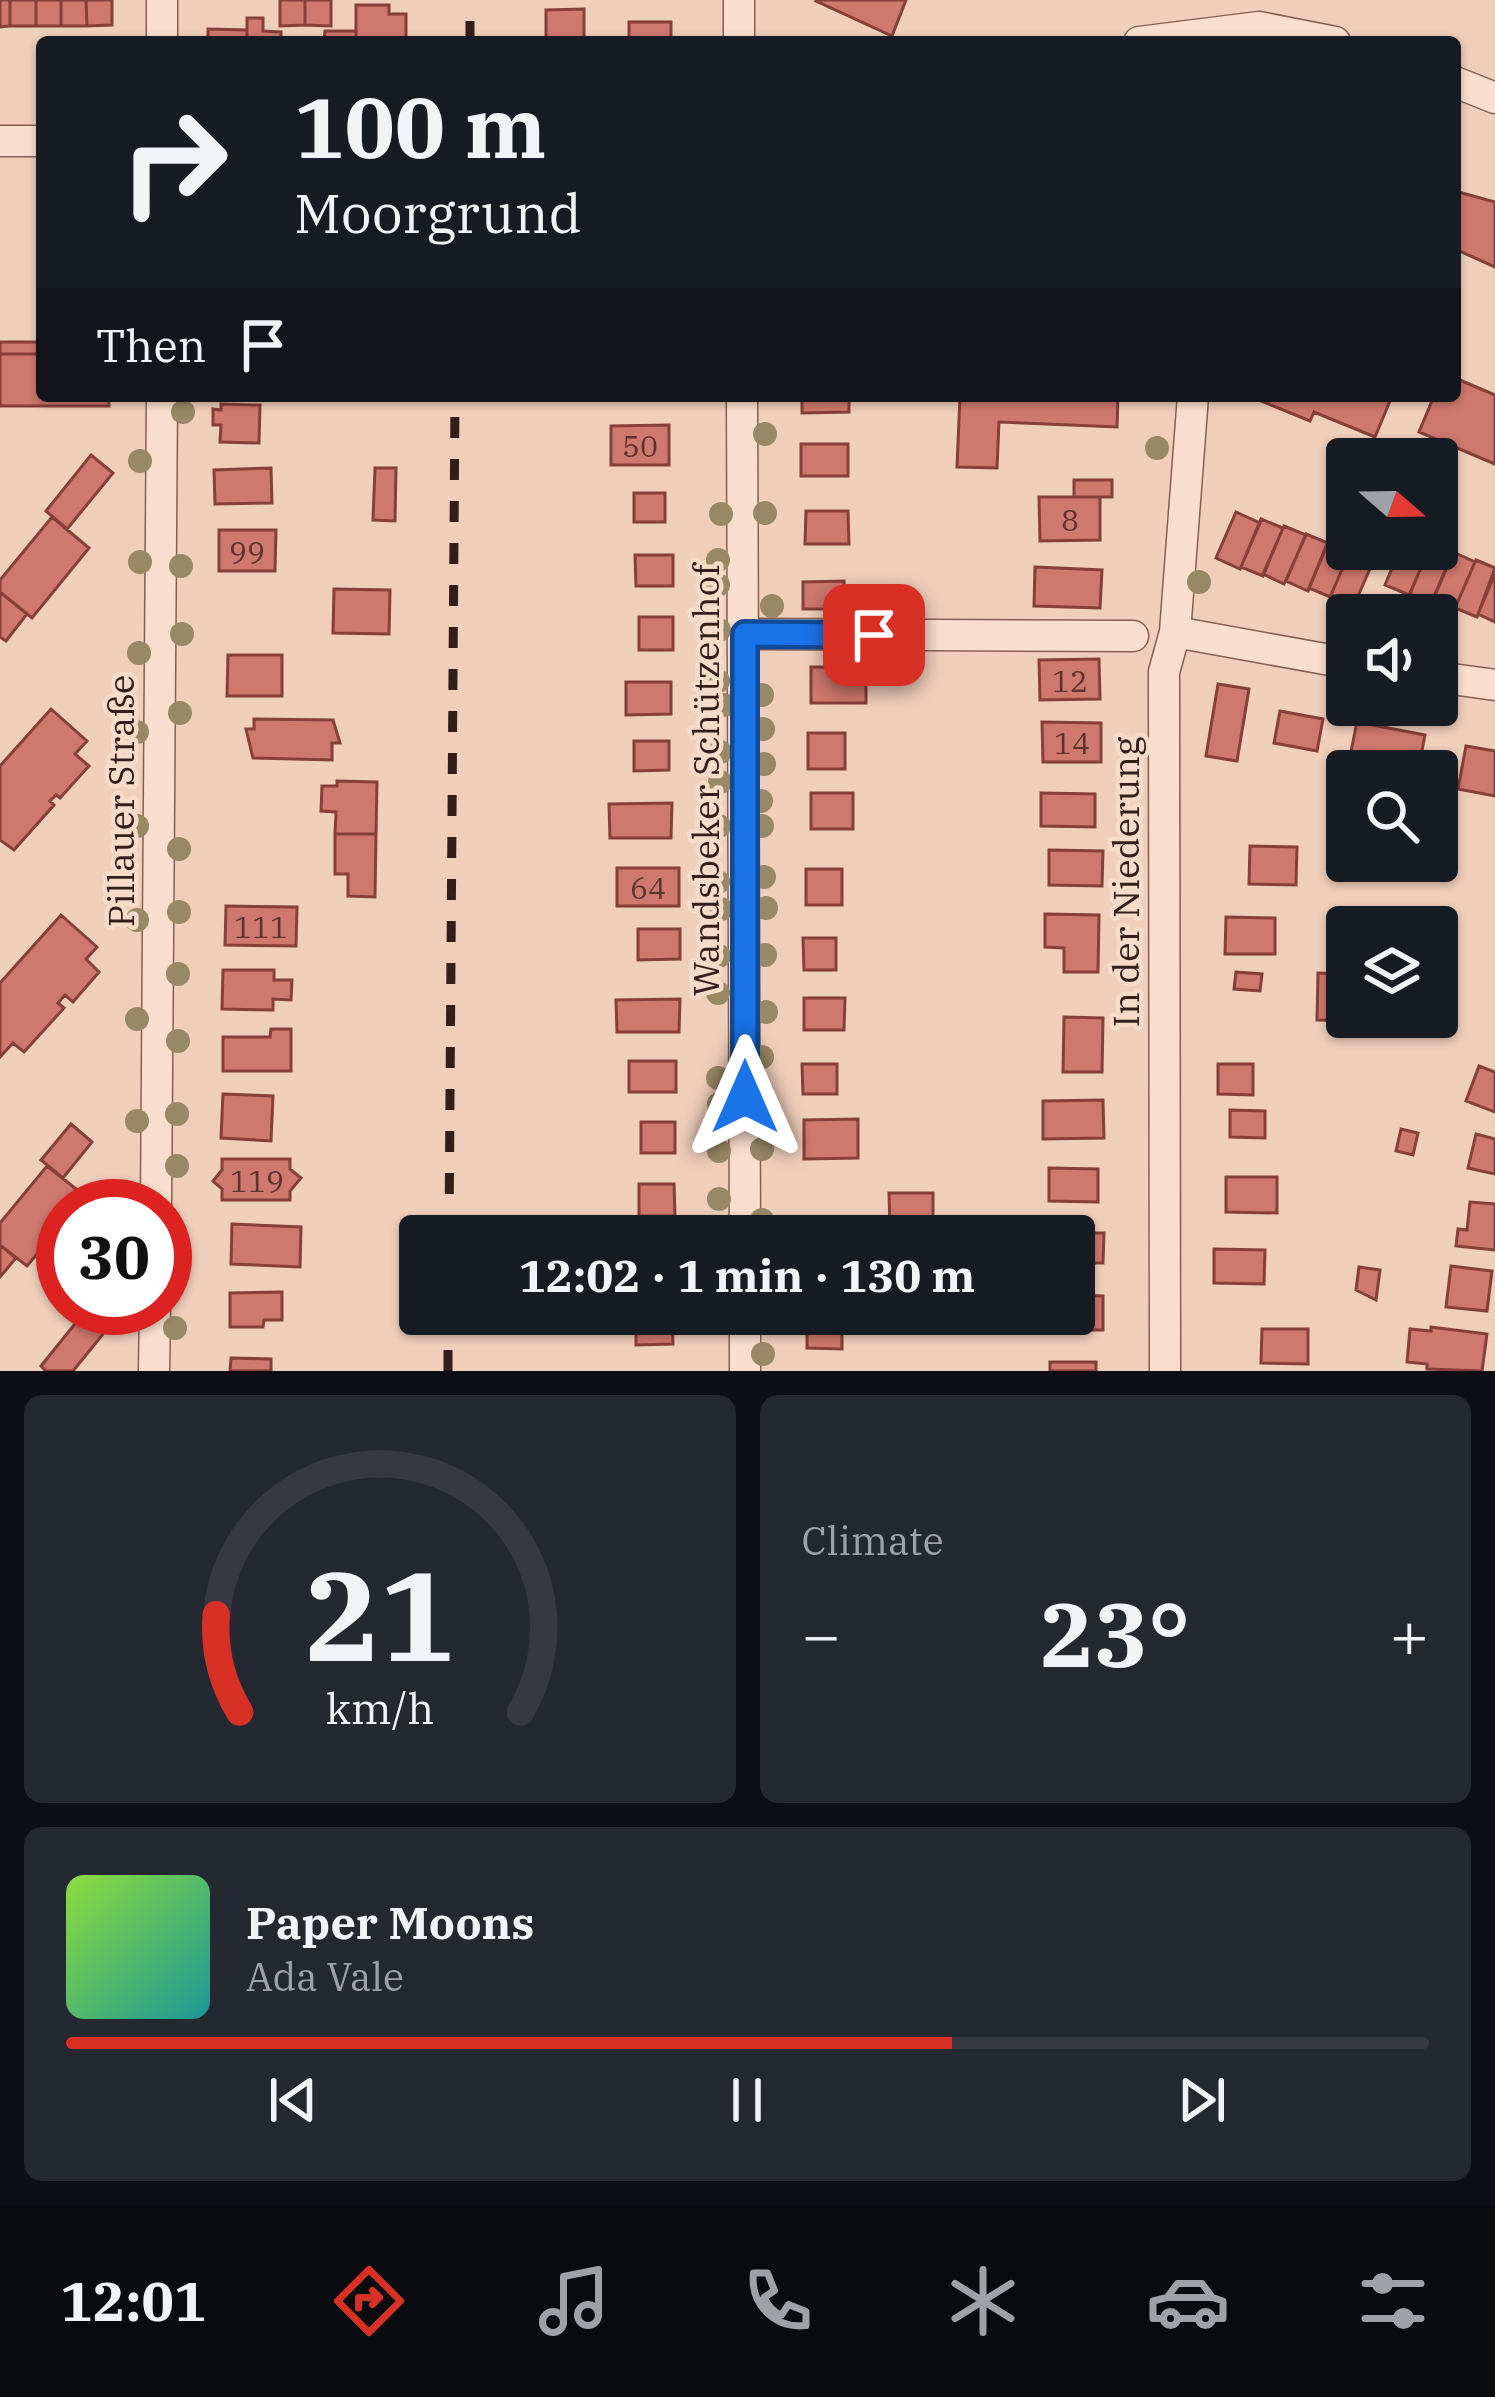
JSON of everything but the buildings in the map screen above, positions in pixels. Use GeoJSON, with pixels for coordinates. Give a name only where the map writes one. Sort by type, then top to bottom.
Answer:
{"type":"FeatureCollection","features":[{"type":"Feature","properties":{"kind":"street"},"geometry":{"type":"LineString","coordinates":[[162,0],[162,36]]}},
{"type":"Feature","properties":{"kind":"street"},"geometry":{"type":"LineString","coordinates":[[739,0],[739,36]]}},
{"type":"Feature","properties":{"kind":"street"},"geometry":{"type":"LineString","coordinates":[[1177,36],[1258,23],[1311,36]]}},
{"type":"Feature","properties":{"kind":"street"},"geometry":{"type":"LineString","coordinates":[[1461,84],[1495,98]]}},
{"type":"Feature","properties":{"kind":"street"},"geometry":{"type":"LineString","coordinates":[[0,140],[36,141]]}},
{"type":"Feature","properties":{"kind":"street","name":"Pillauer Straße"},"geometry":{"type":"LineString","coordinates":[[156,1179],[162,402]]}},
{"type":"Feature","properties":{"kind":"street","name":"Wandsbeker Schützenhof"},"geometry":{"type":"LineString","coordinates":[[742,402],[745,1215]]}},
{"type":"Feature","properties":{"kind":"street","name":"In der Niederung"},"geometry":{"type":"LineString","coordinates":[[1166,1371],[1164,672],[1175,632],[1193,402]]}},
{"type":"Feature","properties":{"kind":"street"},"geometry":{"type":"LineString","coordinates":[[1175,632],[1326,658]]}},
{"type":"Feature","properties":{"kind":"street"},"geometry":{"type":"LineString","coordinates":[[745,634],[1132,636]]}},
{"type":"Feature","properties":{"kind":"street"},"geometry":{"type":"LineString","coordinates":[[1458,680],[1495,686]]}},
{"type":"Feature","properties":{"kind":"street"},"geometry":{"type":"LineString","coordinates":[[154,1371],[155,1335]]}},
{"type":"Feature","properties":{"kind":"street"},"geometry":{"type":"LineString","coordinates":[[745,1335],[745,1371]]}},
{"type":"Feature","properties":{"kind":"railway"},"geometry":{"type":"LineString","coordinates":[[470,0],[470,36]]}},
{"type":"Feature","properties":{"kind":"railway"},"geometry":{"type":"LineString","coordinates":[[449,1215],[455,402]]}},
{"type":"Feature","properties":{"kind":"railway"},"geometry":{"type":"LineString","coordinates":[[448,1335],[448,1371]]}},
{"type":"Feature","properties":{"kind":"route"},"geometry":{"type":"LineString","coordinates":[[745,1097],[745,634],[874,635]]}}]}
